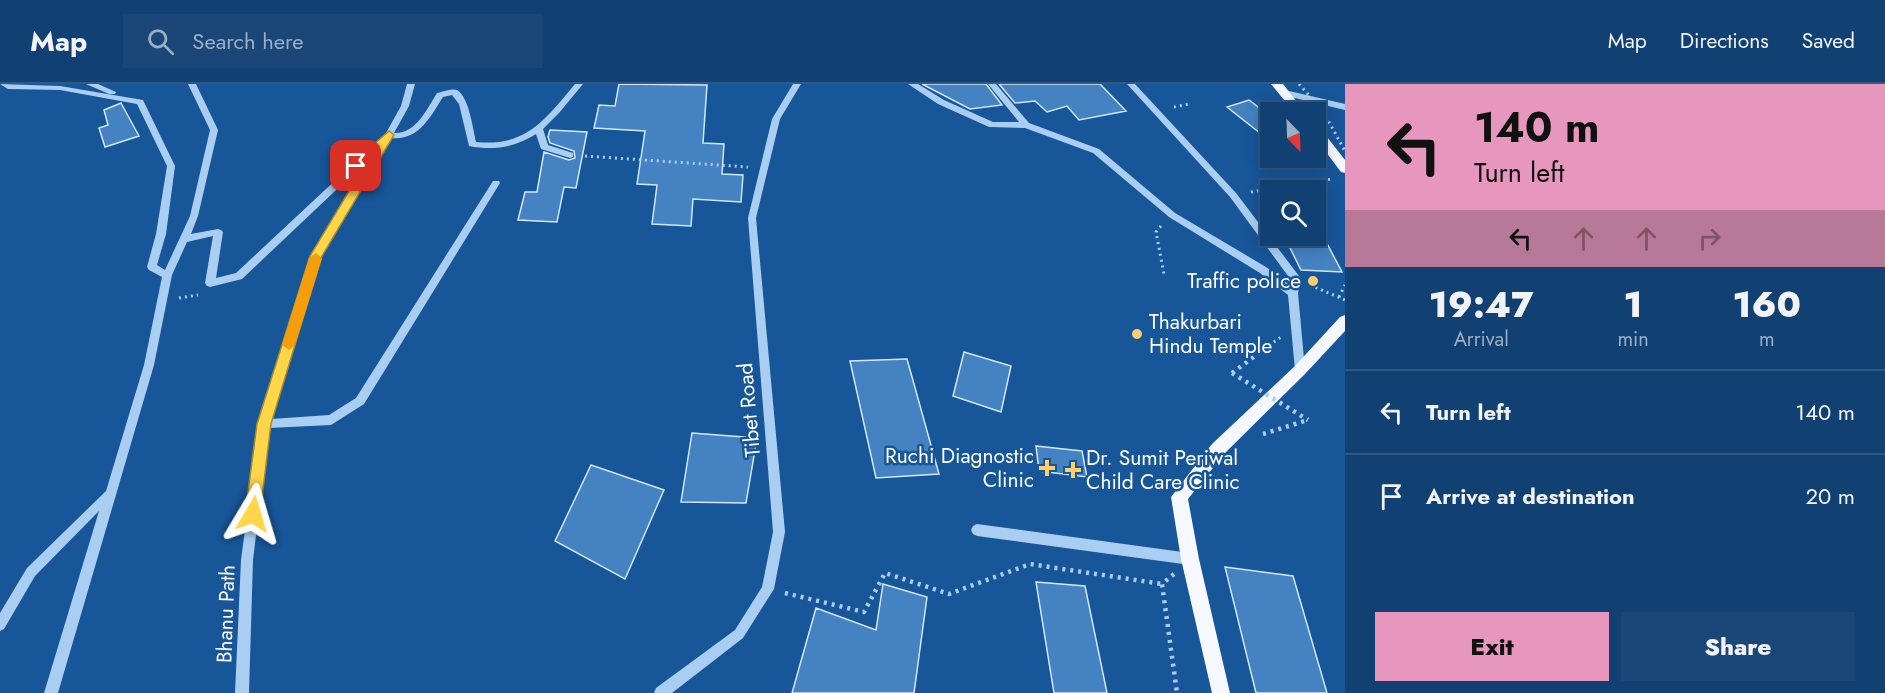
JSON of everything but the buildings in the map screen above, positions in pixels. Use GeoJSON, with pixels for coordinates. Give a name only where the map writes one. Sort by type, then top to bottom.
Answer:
{"type":"FeatureCollection","features":[{"type":"Feature","properties":{"kind":"main road"},"geometry":{"type":"LineString","coordinates":[[1281,89],[1292,102]]}},
{"type":"Feature","properties":{"kind":"main road"},"geometry":{"type":"LineString","coordinates":[[1326,145],[1345,169]]}},
{"type":"Feature","properties":{"kind":"main road"},"geometry":{"type":"LineString","coordinates":[[1221,693],[1190,559],[1179,497],[1218,449],[1300,370],[1345,321]]}},
{"type":"Feature","properties":{"kind":"street"},"geometry":{"type":"LineString","coordinates":[[3,84],[8,87],[60,88],[140,102]]}},
{"type":"Feature","properties":{"kind":"street"},"geometry":{"type":"LineString","coordinates":[[90,84],[140,102],[171,166],[161,234],[152,267],[166,275]]}},
{"type":"Feature","properties":{"kind":"street"},"geometry":{"type":"LineString","coordinates":[[51,693],[149,365],[163,301],[166,275],[194,216],[214,130],[192,84]]}},
{"type":"Feature","properties":{"kind":"street","name":"Bhanu Path"},"geometry":{"type":"LineString","coordinates":[[242,693],[247,560],[264,424],[316,256],[389,135],[405,106],[411,84]]}},
{"type":"Feature","properties":{"kind":"street"},"geometry":{"type":"LineString","coordinates":[[184,238],[218,232],[210,283],[239,276],[389,135],[401,138],[416,131],[440,95],[454,92],[463,104],[472,144],[492,148],[519,142],[539,129],[579,84]]}},
{"type":"Feature","properties":{"kind":"street","name":"Tibet Road"},"geometry":{"type":"LineString","coordinates":[[661,693],[739,633],[768,589],[778,532],[752,218],[776,118],[797,84]]}},
{"type":"Feature","properties":{"kind":"street"},"geometry":{"type":"LineString","coordinates":[[912,84],[941,102],[992,125],[1026,124],[1096,151],[1172,215],[1263,270],[1293,293]]}},
{"type":"Feature","properties":{"kind":"street"},"geometry":{"type":"LineString","coordinates":[[992,84],[1026,124]]}},
{"type":"Feature","properties":{"kind":"street"},"geometry":{"type":"LineString","coordinates":[[1131,84],[1233,195],[1296,279],[1293,293],[1300,370]]}},
{"type":"Feature","properties":{"kind":"street"},"geometry":{"type":"LineString","coordinates":[[1281,89],[1345,107]]}},
{"type":"Feature","properties":{"kind":"street"},"geometry":{"type":"LineString","coordinates":[[539,129],[544,147],[570,155]]}},
{"type":"Feature","properties":{"kind":"street"},"geometry":{"type":"LineString","coordinates":[[264,424],[331,420],[360,401],[496,183]]}},
{"type":"Feature","properties":{"kind":"street"},"geometry":{"type":"LineString","coordinates":[[0,625],[31,572],[109,494]]}},
{"type":"Feature","properties":{"kind":"street"},"geometry":{"type":"LineString","coordinates":[[977,530],[1190,559]]}},
{"type":"Feature","properties":{"kind":"path"},"geometry":{"type":"LineString","coordinates":[[1299,84],[1323,111],[1345,151]]}},
{"type":"Feature","properties":{"kind":"path"},"geometry":{"type":"LineString","coordinates":[[570,155],[764,168]]}},
{"type":"Feature","properties":{"kind":"path"},"geometry":{"type":"LineString","coordinates":[[1233,195],[1313,182],[1334,181]]}},
{"type":"Feature","properties":{"kind":"path"},"geometry":{"type":"LineString","coordinates":[[1164,274],[1156,232],[1172,215]]}},
{"type":"Feature","properties":{"kind":"path"},"geometry":{"type":"LineString","coordinates":[[1296,279],[1345,300]]}},
{"type":"Feature","properties":{"kind":"path"},"geometry":{"type":"LineString","coordinates":[[1339,297],[1345,285]]}},
{"type":"Feature","properties":{"kind":"path"},"geometry":{"type":"LineString","coordinates":[[1296,326],[1232,373],[1308,420]]}},
{"type":"Feature","properties":{"kind":"path"},"geometry":{"type":"LineString","coordinates":[[1162,584],[1190,559]]}},
{"type":"Feature","properties":{"kind":"path"},"geometry":{"type":"LineString","coordinates":[[768,589],[864,612],[885,573],[949,594],[1030,564],[1162,584]]}},
{"type":"Feature","properties":{"kind":"path"},"geometry":{"type":"LineString","coordinates":[[1162,584],[1177,693]]}},
{"type":"Feature","properties":{"kind":"slow traffic"},"geometry":{"type":"LineString","coordinates":[[289,345],[316,258]]}},
{"type":"Feature","properties":{"kind":"place","name":"Traffic police"},"geometry":{"type":"Point","coordinates":[1313,281]}},
{"type":"Feature","properties":{"kind":"place","name":"Thakurbari Hindu Temple"},"geometry":{"type":"Point","coordinates":[1137,334]}},
{"type":"Feature","properties":{"kind":"place","name":"Ruchi Diagnostic Clinic"},"geometry":{"type":"Point","coordinates":[1047,468]}},
{"type":"Feature","properties":{"kind":"place","name":"Dr. Sumit Periwal Child Care Clinic"},"geometry":{"type":"Point","coordinates":[1073,470]}},
{"type":"Feature","properties":{"kind":"route"},"geometry":{"type":"LineString","coordinates":[[253,514],[264,424],[316,256],[389,135],[356,166]]}}]}
